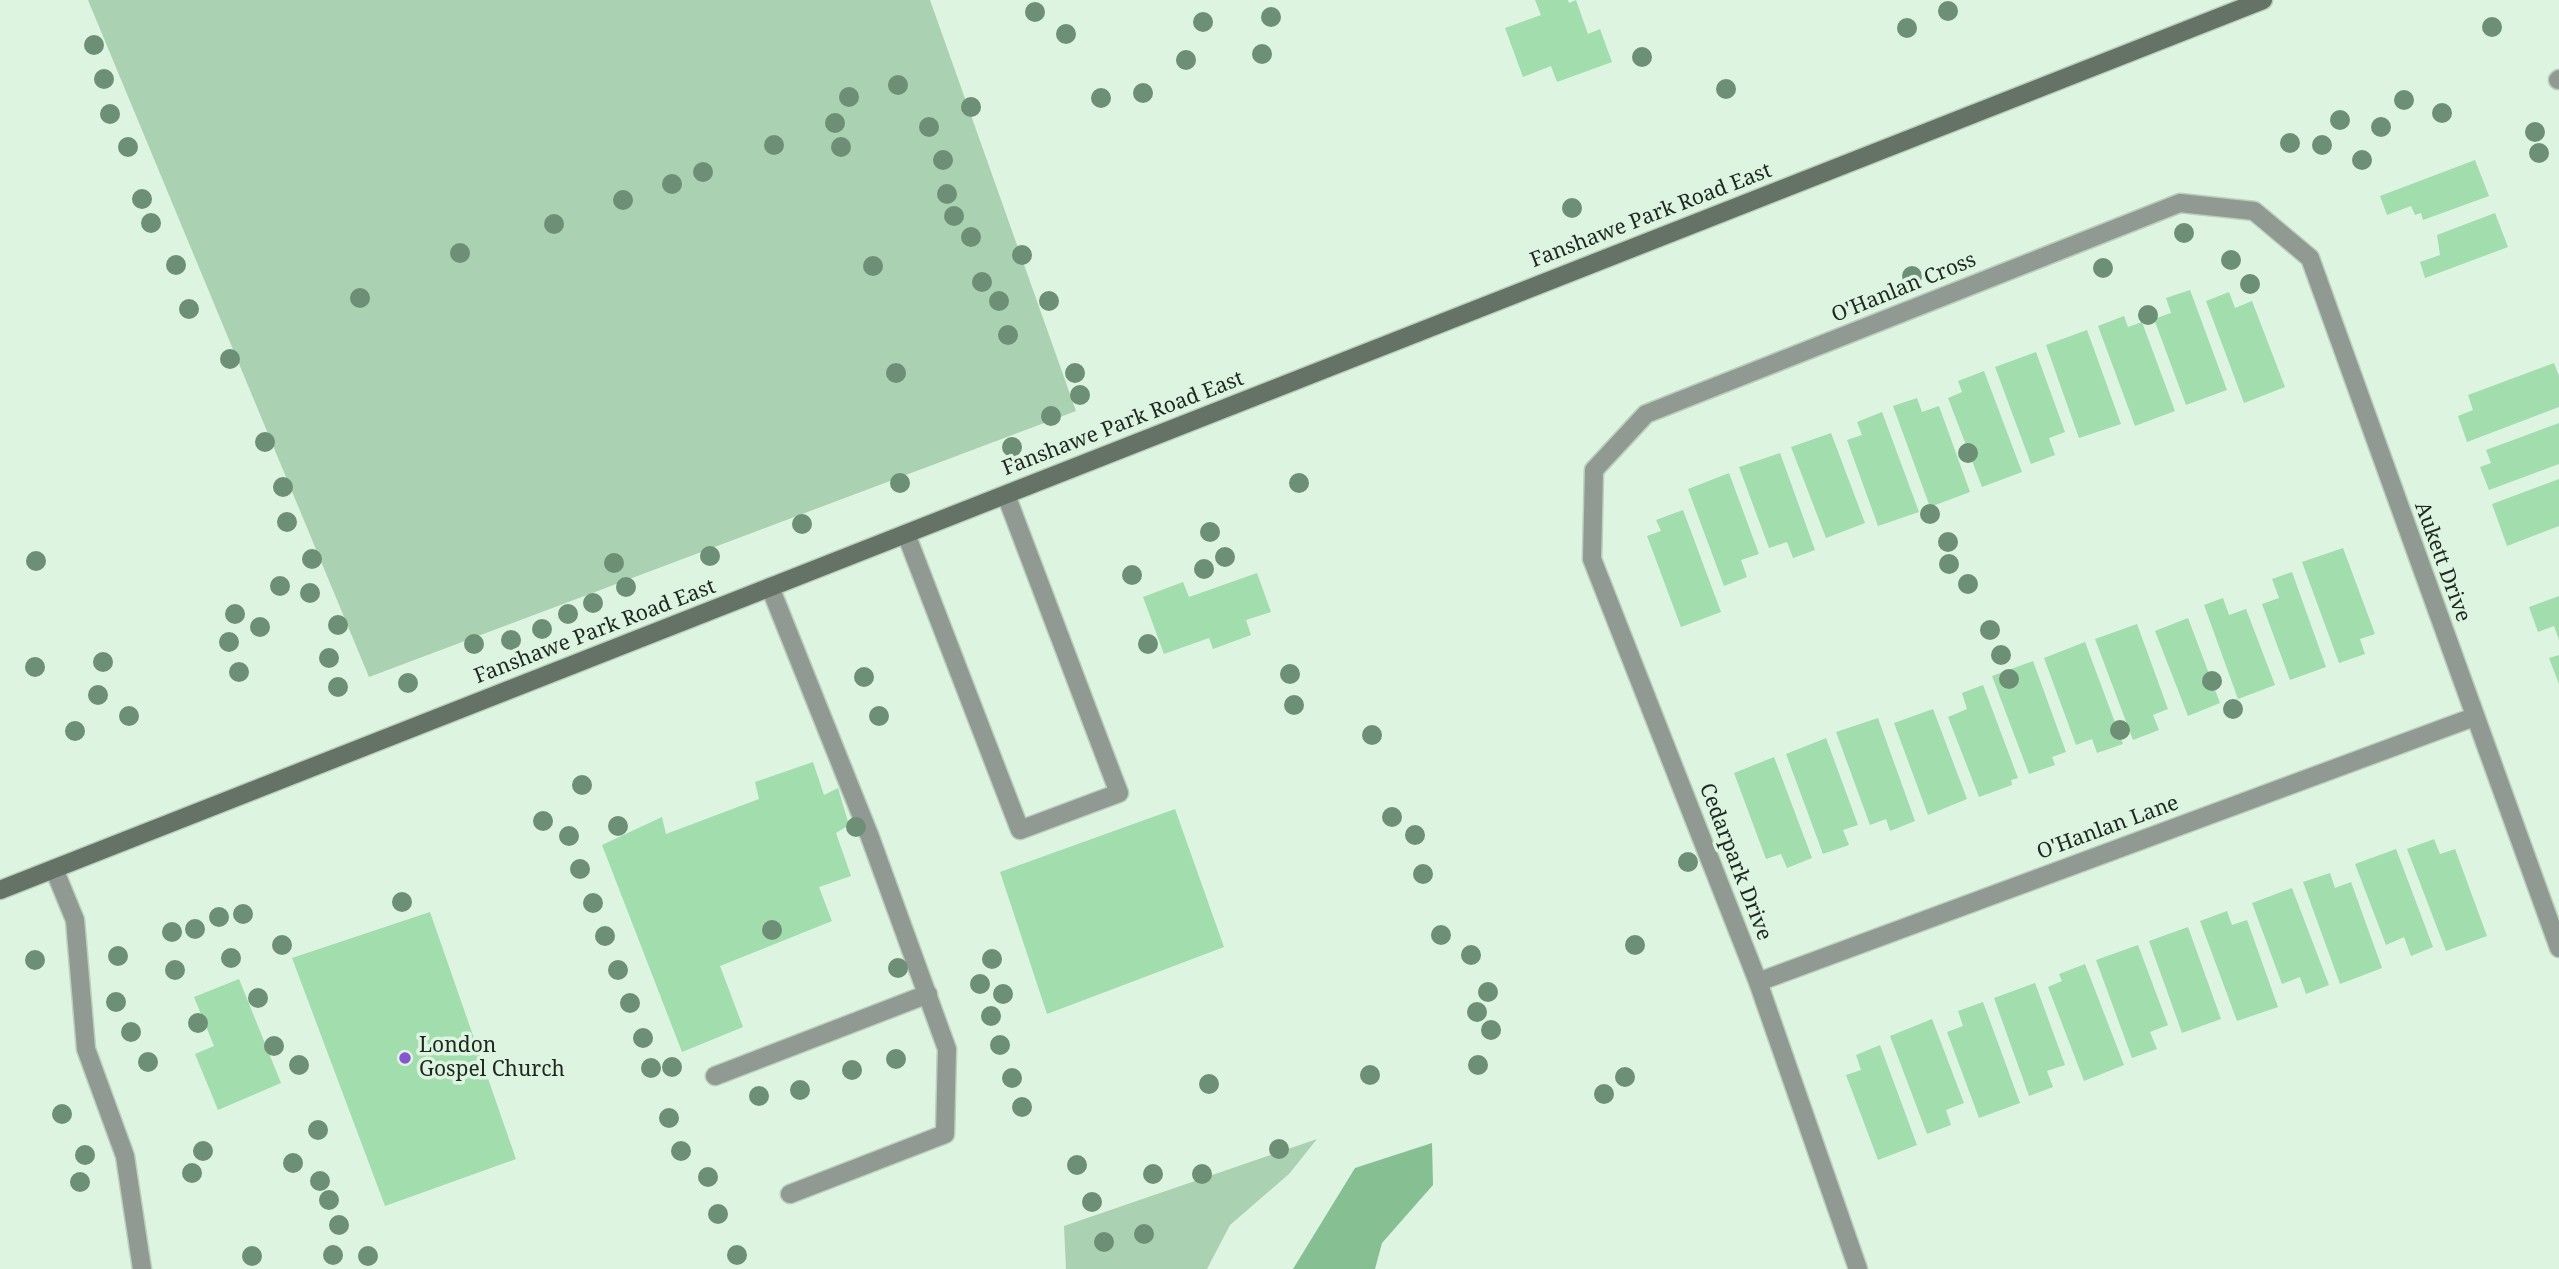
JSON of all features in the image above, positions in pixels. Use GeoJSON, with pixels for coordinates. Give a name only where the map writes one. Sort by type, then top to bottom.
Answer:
{"type":"FeatureCollection","features":[{"type":"Feature","properties":{"kind":"main road","name":"Fanshawe Park Road East"},"geometry":{"type":"LineString","coordinates":[[0,890],[2263,0]]}},
{"type":"Feature","properties":{"kind":"street","name":"O'Hanlan Cross"},"geometry":{"type":"LineString","coordinates":[[1594,470],[1646,414],[2180,203],[2254,211]]}},
{"type":"Feature","properties":{"kind":"street","name":"Aukett Drive"},"geometry":{"type":"LineString","coordinates":[[2254,211],[2310,258],[2473,717],[2559,948]]}},
{"type":"Feature","properties":{"kind":"street","name":"Cedarpark Drive"},"geometry":{"type":"LineString","coordinates":[[1594,470],[1592,559],[1758,982],[1858,1269]]}},
{"type":"Feature","properties":{"kind":"street"},"geometry":{"type":"LineString","coordinates":[[906,534],[1020,830],[1119,793],[1006,495]]}},
{"type":"Feature","properties":{"kind":"street"},"geometry":{"type":"LineString","coordinates":[[770,587],[870,837],[947,1049],[945,1133],[790,1195]]}},
{"type":"Feature","properties":{"kind":"street","name":"O'Hanlan Lane"},"geometry":{"type":"LineString","coordinates":[[1758,982],[2473,717]]}},
{"type":"Feature","properties":{"kind":"street"},"geometry":{"type":"LineString","coordinates":[[54,869],[75,920],[86,1049],[125,1156],[142,1269]]}},
{"type":"Feature","properties":{"kind":"street"},"geometry":{"type":"LineString","coordinates":[[715,1076],[928,994]]}},
{"type":"Feature","properties":{"kind":"shaded area"},"geometry":{"type":"Polygon","coordinates":[[[88,0],[930,0],[1076,411],[369,677],[88,0]]]}},
{"type":"Feature","properties":{"kind":"shaded area"},"geometry":{"type":"Polygon","coordinates":[[[1317,1139],[1289,1174],[1230,1225],[1207,1269],[1066,1269],[1064,1226],[1317,1139]]]}},
{"type":"Feature","properties":{"kind":"shaded area"},"geometry":{"type":"Polygon","coordinates":[[[1432,1143],[1433,1185],[1382,1243],[1375,1269],[1293,1269],[1355,1168],[1432,1143]]]}},
{"type":"Feature","properties":{"kind":"building"},"geometry":{"type":"Polygon","coordinates":[[[1535,0],[1568,0],[1569,3],[1576,0],[1588,34],[1600,29],[1612,62],[1557,82],[1551,66],[1523,77],[1505,28],[1541,15],[1535,0]]]}},
{"type":"Feature","properties":{"kind":"building"},"geometry":{"type":"Polygon","coordinates":[[[2475,160],[2489,196],[2423,220],[2421,213],[2415,215],[2411,206],[2387,215],[2380,196],[2475,160]]]}},
{"type":"Feature","properties":{"kind":"building"},"geometry":{"type":"Polygon","coordinates":[[[2495,213],[2508,247],[2425,278],[2420,262],[2440,255],[2437,235],[2495,213]]]}},
{"type":"Feature","properties":{"kind":"building"},"geometry":{"type":"Polygon","coordinates":[[[2190,290],[2227,390],[2186,405],[2154,319],[2171,313],[2166,298],[2190,290]]]}},
{"type":"Feature","properties":{"kind":"building"},"geometry":{"type":"Polygon","coordinates":[[[2229,292],[2235,308],[2252,301],[2285,387],[2244,403],[2206,301],[2229,292]]]}},
{"type":"Feature","properties":{"kind":"building"},"geometry":{"type":"Polygon","coordinates":[[[2124,316],[2128,327],[2142,322],[2175,411],[2135,426],[2098,326],[2124,316]]]}},
{"type":"Feature","properties":{"kind":"building"},"geometry":{"type":"Polygon","coordinates":[[[2087,330],[2121,424],[2079,438],[2046,345],[2087,330]]]}},
{"type":"Feature","properties":{"kind":"building"},"geometry":{"type":"Polygon","coordinates":[[[2036,352],[2065,432],[2049,438],[2055,455],[2031,464],[1995,367],[2036,352]]]}},
{"type":"Feature","properties":{"kind":"building"},"geometry":{"type":"Polygon","coordinates":[[[2554,363],[2559,376],[2559,407],[2467,442],[2458,416],[2473,410],[2468,395],[2554,363]]]}},
{"type":"Feature","properties":{"kind":"building"},"geometry":{"type":"Polygon","coordinates":[[[1984,371],[2022,472],[1982,487],[1948,398],[1962,392],[1958,381],[1984,371]]]}},
{"type":"Feature","properties":{"kind":"building"},"geometry":{"type":"Polygon","coordinates":[[[1917,398],[1922,412],[1939,406],[1970,492],[1930,507],[1893,406],[1917,398]]]}},
{"type":"Feature","properties":{"kind":"building"},"geometry":{"type":"Polygon","coordinates":[[[1882,412],[1919,512],[1878,526],[1847,440],[1862,435],[1857,422],[1882,412]]]}},
{"type":"Feature","properties":{"kind":"building"},"geometry":{"type":"Polygon","coordinates":[[[2559,423],[2559,464],[2489,490],[2480,467],[2491,463],[2486,450],[2559,423]]]}},
{"type":"Feature","properties":{"kind":"building"},"geometry":{"type":"Polygon","coordinates":[[[1831,433],[1865,523],[1826,538],[1791,447],[1831,433]]]}},
{"type":"Feature","properties":{"kind":"building"},"geometry":{"type":"Polygon","coordinates":[[[1780,453],[1815,550],[1793,558],[1787,542],[1769,548],[1739,467],[1780,453]]]}},
{"type":"Feature","properties":{"kind":"building"},"geometry":{"type":"Polygon","coordinates":[[[1729,473],[1759,554],[1741,560],[1747,577],[1724,586],[1688,489],[1729,473]]]}},
{"type":"Feature","properties":{"kind":"building"},"geometry":{"type":"Polygon","coordinates":[[[2559,479],[2559,526],[2507,546],[2492,504],[2559,479]]]}},
{"type":"Feature","properties":{"kind":"building"},"geometry":{"type":"Polygon","coordinates":[[[1683,510],[1721,612],[1681,627],[1647,536],[1661,531],[1656,520],[1683,510]]]}},
{"type":"Feature","properties":{"kind":"building"},"geometry":{"type":"Polygon","coordinates":[[[2343,548],[2375,634],[2360,639],[2365,654],[2339,663],[2302,562],[2343,548]]]}},
{"type":"Feature","properties":{"kind":"building"},"geometry":{"type":"Polygon","coordinates":[[[2292,572],[2326,667],[2290,680],[2262,604],[2279,598],[2272,579],[2292,572]]]}},
{"type":"Feature","properties":{"kind":"building"},"geometry":{"type":"Polygon","coordinates":[[[1257,573],[1271,612],[1246,620],[1251,635],[1213,649],[1209,638],[1164,654],[1143,597],[1183,582],[1189,597],[1257,573]]]}},
{"type":"Feature","properties":{"kind":"building"},"geometry":{"type":"Polygon","coordinates":[[[2559,596],[2559,640],[2554,626],[2538,632],[2529,607],[2559,596]]]}},
{"type":"Feature","properties":{"kind":"building"},"geometry":{"type":"Polygon","coordinates":[[[2223,598],[2229,615],[2246,609],[2275,685],[2238,699],[2204,605],[2223,598]]]}},
{"type":"Feature","properties":{"kind":"building"},"geometry":{"type":"Polygon","coordinates":[[[2188,618],[2220,703],[2188,716],[2155,631],[2188,618]]]}},
{"type":"Feature","properties":{"kind":"building"},"geometry":{"type":"Polygon","coordinates":[[[2137,624],[2168,709],[2153,715],[2159,730],[2133,740],[2095,639],[2137,624]]]}},
{"type":"Feature","properties":{"kind":"building"},"geometry":{"type":"Polygon","coordinates":[[[2085,642],[2123,744],[2097,753],[2092,739],[2076,745],[2044,658],[2085,642]]]}},
{"type":"Feature","properties":{"kind":"building"},"geometry":{"type":"Polygon","coordinates":[[[2559,655],[2559,684],[2549,658],[2559,655]]]}},
{"type":"Feature","properties":{"kind":"building"},"geometry":{"type":"Polygon","coordinates":[[[2033,661],[2066,752],[2052,757],[2055,765],[2029,774],[1992,676],[2033,661]]]}},
{"type":"Feature","properties":{"kind":"building"},"geometry":{"type":"Polygon","coordinates":[[[1983,685],[2018,778],[2011,780],[2012,785],[1979,797],[1948,717],[1967,709],[1962,693],[1983,685]]]}},
{"type":"Feature","properties":{"kind":"building"},"geometry":{"type":"Polygon","coordinates":[[[1933,709],[1967,799],[1928,815],[1894,723],[1933,709]]]}},
{"type":"Feature","properties":{"kind":"building"},"geometry":{"type":"Polygon","coordinates":[[[1878,718],[1915,821],[1890,831],[1886,819],[1870,825],[1836,732],[1878,718]]]}},
{"type":"Feature","properties":{"kind":"building"},"geometry":{"type":"Polygon","coordinates":[[[1826,738],[1858,825],[1843,830],[1849,845],[1823,854],[1786,754],[1826,738]]]}},
{"type":"Feature","properties":{"kind":"building"},"geometry":{"type":"Polygon","coordinates":[[[1774,757],[1812,858],[1787,868],[1781,854],[1766,859],[1734,773],[1774,757]]]}},
{"type":"Feature","properties":{"kind":"building"},"geometry":{"type":"Polygon","coordinates":[[[813,762],[824,795],[838,788],[849,825],[836,833],[851,876],[819,887],[832,921],[720,966],[743,1027],[682,1052],[602,845],[662,817],[666,834],[759,799],[755,782],[813,762]]]}},
{"type":"Feature","properties":{"kind":"building"},"geometry":{"type":"Polygon","coordinates":[[[1175,809],[1224,947],[1047,1014],[1000,872],[1175,809]]]}},
{"type":"Feature","properties":{"kind":"building"},"geometry":{"type":"Polygon","coordinates":[[[2434,839],[2440,854],[2455,849],[2487,936],[2446,951],[2407,849],[2434,839]]]}},
{"type":"Feature","properties":{"kind":"building"},"geometry":{"type":"Polygon","coordinates":[[[2396,849],[2433,947],[2411,956],[2404,937],[2386,945],[2355,864],[2396,849]]]}},
{"type":"Feature","properties":{"kind":"building"},"geometry":{"type":"Polygon","coordinates":[[[2330,873],[2335,888],[2351,882],[2382,968],[2340,984],[2303,882],[2330,873]]]}},
{"type":"Feature","properties":{"kind":"building"},"geometry":{"type":"Polygon","coordinates":[[[2292,888],[2329,985],[2306,994],[2300,977],[2282,984],[2252,903],[2292,888]]]}},
{"type":"Feature","properties":{"kind":"building"},"geometry":{"type":"Polygon","coordinates":[[[2227,911],[2232,925],[2247,920],[2278,1007],[2237,1021],[2200,921],[2227,911]]]}},
{"type":"Feature","properties":{"kind":"building","name":"London Gospel Church"},"geometry":{"type":"Polygon","coordinates":[[[430,912],[516,1159],[385,1206],[292,958],[430,912]]]}},
{"type":"Feature","properties":{"kind":"building"},"geometry":{"type":"Polygon","coordinates":[[[2188,927],[2221,1019],[2182,1033],[2149,941],[2188,927]]]}},
{"type":"Feature","properties":{"kind":"building"},"geometry":{"type":"Polygon","coordinates":[[[2138,945],[2168,1025],[2150,1032],[2157,1049],[2132,1058],[2096,960],[2138,945]]]}},
{"type":"Feature","properties":{"kind":"building"},"geometry":{"type":"Polygon","coordinates":[[[2085,964],[2124,1065],[2084,1081],[2048,987],[2062,981],[2059,974],[2085,964]]]}},
{"type":"Feature","properties":{"kind":"building"},"geometry":{"type":"Polygon","coordinates":[[[239,979],[281,1083],[218,1110],[195,1054],[214,1046],[194,997],[239,979]]]}},
{"type":"Feature","properties":{"kind":"building"},"geometry":{"type":"Polygon","coordinates":[[[2035,983],[2065,1065],[2047,1071],[2053,1087],[2029,1096],[1994,998],[2035,983]]]}},
{"type":"Feature","properties":{"kind":"building"},"geometry":{"type":"Polygon","coordinates":[[[1983,1002],[2020,1103],[1979,1118],[1947,1032],[1963,1026],[1958,1011],[1983,1002]]]}},
{"type":"Feature","properties":{"kind":"building"},"geometry":{"type":"Polygon","coordinates":[[[1932,1019],[1964,1103],[1946,1110],[1951,1125],[1927,1134],[1890,1036],[1932,1019]]]}},
{"type":"Feature","properties":{"kind":"building"},"geometry":{"type":"Polygon","coordinates":[[[1880,1045],[1917,1145],[1878,1160],[1846,1075],[1861,1070],[1856,1055],[1880,1045]]]}},
{"type":"Feature","properties":{"kind":"place","name":"London Gospel Church"},"geometry":{"type":"Point","coordinates":[405,1058]}}]}
